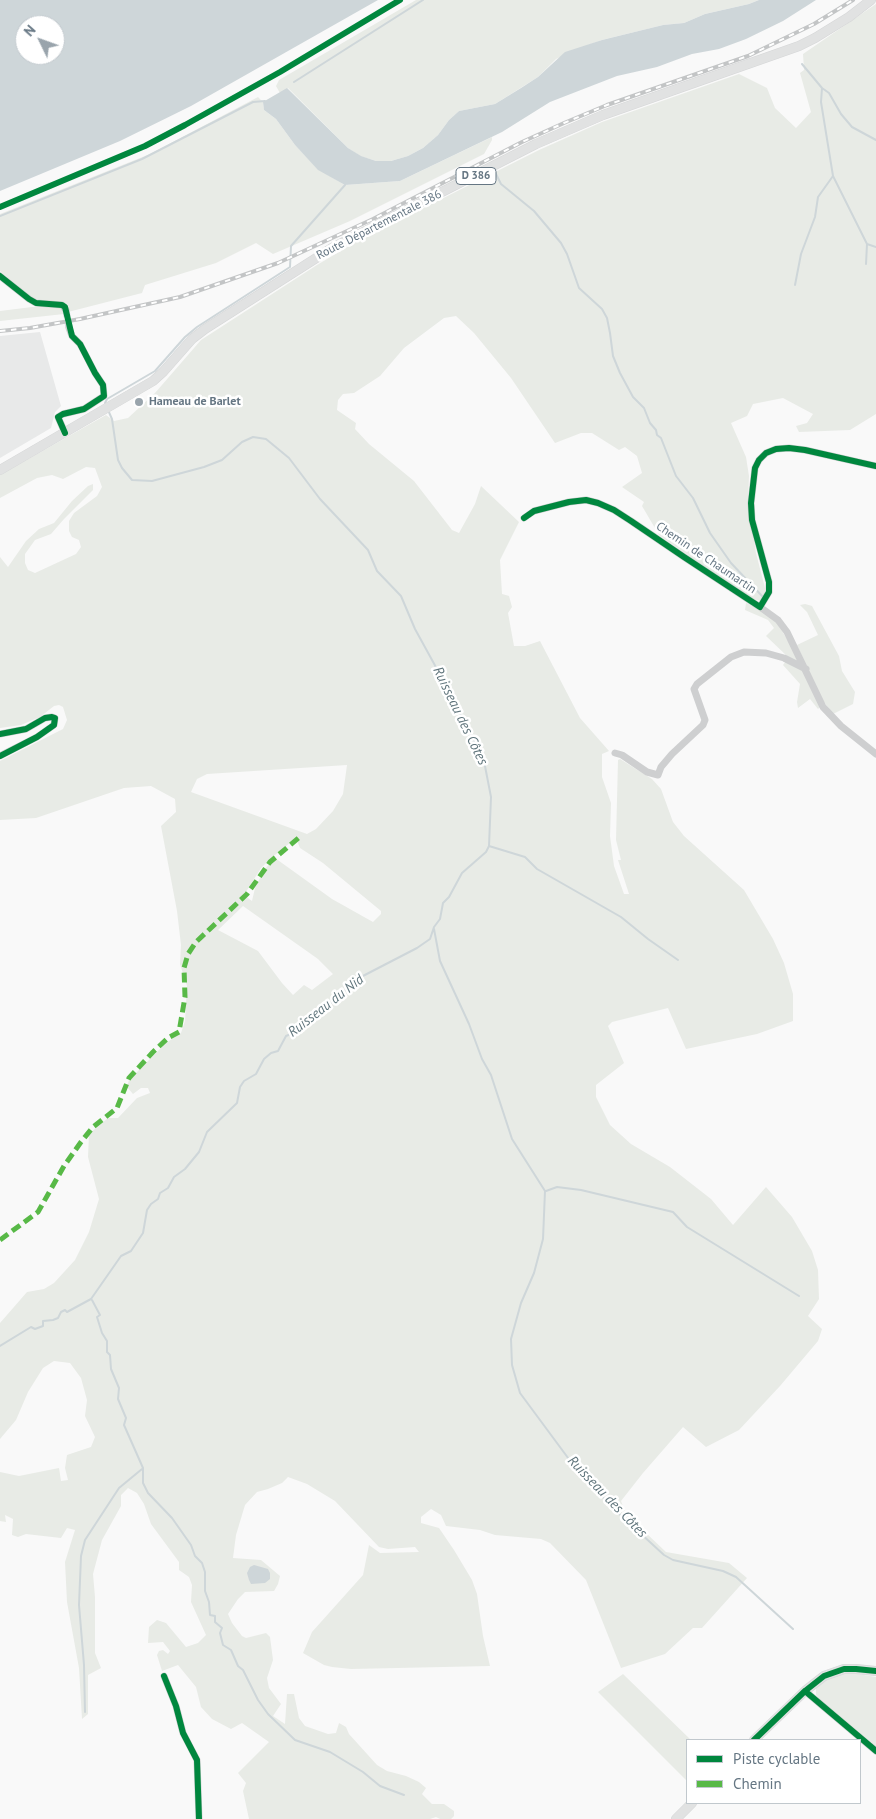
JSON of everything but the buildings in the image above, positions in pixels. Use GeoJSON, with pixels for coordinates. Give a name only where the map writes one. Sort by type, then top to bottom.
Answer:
{"type":"FeatureCollection","features":[{"type":"Feature","properties":{"kind":"main road","name":"Route Départementale 386"},"geometry":{"type":"LineString","coordinates":[[0,470],[153,381],[192,339],[205,329],[332,248],[561,133],[603,115],[799,46],[849,17],[871,0]]}},
{"type":"Feature","properties":{"kind":"main road"},"geometry":{"type":"LineString","coordinates":[[755,1739],[805,1691],[824,1676],[844,1669],[856,1668],[876,1671]]}},
{"type":"Feature","properties":{"kind":"main road"},"geometry":{"type":"LineString","coordinates":[[676,1819],[691,1804]]}},
{"type":"Feature","properties":{"kind":"street"},"geometry":{"type":"LineString","coordinates":[[0,276],[29,300],[36,303],[62,305],[66,310]]}},
{"type":"Feature","properties":{"kind":"street"},"geometry":{"type":"LineString","coordinates":[[65,433],[58,417],[84,409],[104,396],[102,385],[80,344],[72,336],[69,328]]}},
{"type":"Feature","properties":{"kind":"street","name":"Chemin de Chaumartin"},"geometry":{"type":"LineString","coordinates":[[524,518],[534,511],[560,504],[586,500],[598,503],[632,521],[760,607],[770,592],[752,520],[751,503],[755,468],[759,460],[766,453],[776,449],[789,448],[876,466]]}},
{"type":"Feature","properties":{"kind":"street"},"geometry":{"type":"LineString","coordinates":[[760,607],[778,620],[787,632],[823,707],[831,717],[876,754]]}},
{"type":"Feature","properties":{"kind":"street"},"geometry":{"type":"LineString","coordinates":[[615,753],[647,772],[658,775],[661,767],[672,754],[703,725],[704,720],[694,689],[697,684],[731,657],[744,652],[766,653],[784,658],[806,669]]}},
{"type":"Feature","properties":{"kind":"street"},"geometry":{"type":"LineString","coordinates":[[0,734],[26,728],[45,718],[55,718],[54,725],[37,737],[0,756]]}},
{"type":"Feature","properties":{"kind":"street"},"geometry":{"type":"LineString","coordinates":[[164,1676],[176,1706],[183,1732],[196,1760],[200,1819]]}},
{"type":"Feature","properties":{"kind":"street"},"geometry":{"type":"LineString","coordinates":[[805,1691],[861,1739]]}},
{"type":"Feature","properties":{"kind":"street"},"geometry":{"type":"LineString","coordinates":[[861,1739],[876,1752]]}},
{"type":"Feature","properties":{"kind":"shaded area"},"geometry":{"type":"Polygon","coordinates":[[[0,0],[378,0],[191,106],[120,141],[0,191],[0,0]]]}},
{"type":"Feature","properties":{"kind":"shaded area"},"geometry":{"type":"Polygon","coordinates":[[[416,0],[759,0],[705,14],[684,23],[663,25],[588,45],[556,59],[538,77],[495,104],[459,111],[449,120],[438,135],[423,148],[408,156],[391,161],[376,161],[360,156],[348,148],[288,88],[280,93],[276,86],[279,80],[416,0]]]}},
{"type":"Feature","properties":{"kind":"shaded area"},"geometry":{"type":"Polygon","coordinates":[[[759,0],[816,0],[783,21],[746,39],[719,49],[692,54],[657,67],[617,76],[550,102],[502,132],[400,181],[345,185],[318,170],[295,145],[276,119],[264,110],[263,102],[287,88],[348,148],[361,156],[376,161],[391,161],[408,156],[423,148],[438,135],[449,120],[459,111],[495,104],[521,88],[538,77],[565,52],[602,40],[663,25],[684,23],[705,14],[759,0]]]}},
{"type":"Feature","properties":{"kind":"shaded area"},"geometry":{"type":"Polygon","coordinates":[[[876,4],[876,414],[850,430],[799,432],[796,426],[807,423],[813,414],[783,398],[753,404],[747,416],[731,423],[746,457],[749,476],[748,503],[756,553],[765,588],[765,596],[761,601],[749,598],[659,535],[642,506],[644,502],[622,487],[642,473],[637,456],[625,447],[619,450],[592,433],[581,433],[555,443],[511,378],[474,333],[456,316],[444,318],[404,348],[380,376],[354,393],[343,394],[338,400],[337,410],[356,423],[355,429],[369,444],[414,481],[452,530],[459,533],[475,504],[481,486],[519,522],[500,560],[502,594],[509,596],[512,607],[508,613],[514,646],[525,646],[540,641],[580,718],[609,751],[602,754],[602,777],[611,803],[610,836],[614,866],[624,894],[629,894],[618,860],[621,860],[616,840],[618,760],[620,759],[652,779],[661,789],[673,822],[684,836],[744,890],[773,939],[784,963],[793,994],[793,1021],[757,1034],[686,1049],[668,1008],[612,1022],[608,1026],[624,1063],[596,1085],[596,1097],[610,1125],[631,1144],[670,1167],[711,1199],[733,1225],[766,1187],[792,1217],[812,1251],[818,1270],[819,1299],[808,1316],[822,1329],[818,1341],[780,1386],[739,1430],[706,1447],[683,1427],[621,1501],[626,1514],[666,1552],[729,1563],[747,1578],[702,1628],[693,1628],[665,1654],[621,1668],[586,1580],[550,1543],[541,1539],[495,1535],[480,1530],[446,1526],[441,1515],[431,1509],[421,1517],[421,1523],[439,1528],[472,1580],[477,1594],[483,1636],[490,1666],[351,1669],[332,1667],[324,1665],[303,1653],[312,1632],[363,1575],[369,1545],[380,1553],[419,1552],[415,1547],[388,1549],[379,1547],[335,1501],[307,1484],[288,1477],[282,1483],[257,1492],[245,1505],[236,1535],[233,1558],[261,1560],[280,1576],[274,1591],[245,1592],[228,1614],[242,1636],[246,1638],[266,1633],[270,1637],[273,1660],[267,1678],[269,1688],[281,1704],[273,1716],[285,1724],[287,1694],[294,1694],[299,1718],[305,1726],[328,1734],[336,1733],[339,1723],[346,1727],[349,1734],[377,1765],[387,1771],[419,1782],[426,1788],[422,1794],[432,1804],[444,1804],[454,1811],[454,1816],[451,1819],[436,1817],[430,1819],[249,1819],[243,1791],[246,1783],[238,1773],[269,1742],[242,1723],[231,1729],[212,1719],[201,1707],[196,1687],[178,1665],[162,1671],[157,1655],[159,1651],[163,1650],[168,1654],[170,1651],[163,1642],[148,1643],[149,1627],[157,1620],[166,1623],[186,1647],[198,1643],[206,1635],[191,1602],[192,1585],[189,1577],[179,1570],[179,1562],[151,1524],[144,1504],[137,1493],[128,1488],[121,1495],[121,1506],[102,1540],[93,1574],[95,1653],[101,1668],[88,1675],[88,1714],[82,1719],[79,1668],[67,1602],[65,1562],[75,1530],[67,1528],[61,1538],[26,1534],[18,1537],[12,1535],[13,1519],[5,1515],[6,1522],[0,1521],[0,1472],[19,1476],[59,1468],[61,1481],[68,1480],[65,1468],[67,1455],[91,1447],[95,1437],[85,1416],[87,1400],[81,1378],[70,1363],[54,1361],[43,1368],[28,1392],[16,1420],[0,1439],[0,1323],[27,1292],[44,1289],[54,1283],[75,1260],[89,1232],[99,1199],[88,1157],[89,1134],[108,1118],[118,1118],[137,1098],[150,1093],[148,1088],[141,1088],[133,1094],[127,1087],[129,1080],[166,1043],[181,1033],[185,1021],[187,986],[180,964],[181,945],[177,911],[161,826],[176,812],[175,799],[151,786],[124,788],[36,818],[0,820],[0,761],[63,729],[67,720],[63,707],[59,705],[54,706],[40,717],[21,725],[0,728],[0,557],[8,567],[26,541],[39,529],[54,523],[72,501],[88,486],[93,484],[93,490],[51,534],[35,540],[25,554],[25,563],[28,570],[35,573],[76,554],[81,547],[79,540],[72,537],[69,531],[69,521],[74,513],[97,496],[102,487],[95,468],[86,467],[63,479],[52,475],[37,478],[0,498],[0,475],[106,415],[114,421],[128,418],[155,393],[201,340],[354,243],[539,150],[602,122],[739,74],[767,88],[775,108],[796,128],[811,112],[800,73],[804,70],[803,54],[876,4]],[[347,765],[207,774],[197,779],[191,792],[307,834],[316,829],[333,811],[343,794],[347,765]],[[296,838],[261,868],[244,895],[252,901],[255,888],[264,870],[275,858],[332,899],[373,922],[381,914],[381,911],[323,863],[300,848],[296,838]],[[243,906],[218,930],[258,951],[293,995],[304,985],[312,990],[333,974],[318,959],[243,906]]]}},
{"type":"Feature","properties":{"kind":"shaded area"},"geometry":{"type":"Polygon","coordinates":[[[258,97],[263,102],[264,110],[276,119],[295,145],[318,169],[345,185],[400,181],[492,137],[492,140],[484,154],[350,221],[273,254],[256,243],[216,263],[145,285],[142,293],[68,312],[65,304],[40,301],[32,298],[0,271],[0,214],[150,154],[258,97]]]}},
{"type":"Feature","properties":{"kind":"shaded area"},"geometry":{"type":"Polygon","coordinates":[[[32,307],[59,307],[63,309],[64,314],[0,321],[0,311],[32,307]]]}},
{"type":"Feature","properties":{"kind":"shaded area"},"geometry":{"type":"Polygon","coordinates":[[[40,332],[61,406],[55,412],[51,428],[0,458],[0,336],[40,332]]]}},
{"type":"Feature","properties":{"kind":"shaded area"},"geometry":{"type":"Polygon","coordinates":[[[746,603],[777,622],[801,664],[788,657],[766,636],[774,628],[768,620],[745,610],[746,603]]]}},
{"type":"Feature","properties":{"kind":"shaded area"},"geometry":{"type":"Polygon","coordinates":[[[800,605],[812,606],[839,656],[842,671],[855,692],[853,704],[833,714],[821,698],[797,645],[818,635],[807,612],[800,605]]]}},
{"type":"Feature","properties":{"kind":"shaded area"},"geometry":{"type":"Polygon","coordinates":[[[786,661],[804,671],[820,707],[818,709],[810,699],[798,708],[800,684],[783,665],[786,661]]]}},
{"type":"Feature","properties":{"kind":"shaded area"},"geometry":{"type":"Polygon","coordinates":[[[254,1565],[268,1569],[270,1579],[265,1583],[251,1584],[247,1573],[250,1567],[254,1565]]]}},
{"type":"Feature","properties":{"kind":"shaded area"},"geometry":{"type":"Polygon","coordinates":[[[852,1673],[876,1677],[876,1748],[816,1695],[816,1686],[822,1681],[837,1674],[852,1673]]]}},
{"type":"Feature","properties":{"kind":"shaded area"},"geometry":{"type":"Polygon","coordinates":[[[623,1674],[690,1739],[686,1739],[686,1780],[598,1692],[623,1674]]]}},
{"type":"Feature","properties":{"kind":"waterway"},"geometry":{"type":"LineString","coordinates":[[294,82],[423,0]]}},
{"type":"Feature","properties":{"kind":"waterway"},"geometry":{"type":"LineString","coordinates":[[795,285],[801,254],[815,217],[818,197],[833,176],[821,102],[822,88],[802,64]]}},
{"type":"Feature","properties":{"kind":"waterway"},"geometry":{"type":"LineString","coordinates":[[822,88],[829,93],[841,114],[852,127],[876,140]]}},
{"type":"Feature","properties":{"kind":"waterway"},"geometry":{"type":"LineString","coordinates":[[0,216],[142,159],[253,102],[265,101]]}},
{"type":"Feature","properties":{"kind":"waterway"},"geometry":{"type":"LineString","coordinates":[[495,172],[501,184],[534,211],[561,243],[579,288],[602,309],[607,318],[613,356],[620,373],[633,397],[644,408],[650,423],[661,438],[676,476],[693,498],[710,533],[731,563],[763,597]]}},
{"type":"Feature","properties":{"kind":"waterway"},"geometry":{"type":"LineString","coordinates":[[833,176],[867,244],[866,264]]}},
{"type":"Feature","properties":{"kind":"waterway","name":"Ruisseau des Côtes"},"geometry":{"type":"LineString","coordinates":[[106,405],[107,399],[155,371],[185,337],[197,327],[290,267],[291,246],[345,185]]}},
{"type":"Feature","properties":{"kind":"waterway"},"geometry":{"type":"LineString","coordinates":[[867,244],[876,247]]}},
{"type":"Feature","properties":{"kind":"waterway","name":"Ruisseau des Côtes"},"geometry":{"type":"LineString","coordinates":[[0,1346],[31,1327],[35,1329],[43,1326],[43,1321],[58,1318],[61,1312],[65,1310],[67,1312],[91,1299],[121,1256],[131,1251],[143,1233],[147,1210],[151,1204],[158,1199],[160,1193],[168,1188],[174,1177],[185,1169],[199,1152],[207,1132],[237,1103],[240,1087],[244,1081],[256,1074],[264,1059],[271,1053],[278,1051],[286,1036],[298,1031],[300,1025],[334,1001],[337,995],[349,988],[359,978],[417,948],[430,939],[434,927],[440,919],[443,903],[449,897],[462,873],[486,852],[489,846],[491,797],[484,761],[415,629],[401,596],[377,571],[368,550],[320,499],[289,458],[266,439],[253,437],[242,442],[222,460],[204,467],[152,481],[132,480],[118,460],[112,419],[108,410]]}},
{"type":"Feature","properties":{"kind":"waterway"},"geometry":{"type":"LineString","coordinates":[[489,846],[525,857],[537,869],[621,917],[678,960]]}},
{"type":"Feature","properties":{"kind":"waterway","name":"Ruisseau des Côtes"},"geometry":{"type":"LineString","coordinates":[[434,929],[440,961],[469,1024],[482,1059],[491,1075],[512,1139],[545,1191],[543,1239],[534,1273],[521,1303],[511,1339],[512,1365],[520,1393],[574,1466],[614,1509],[664,1555],[673,1560],[723,1571],[736,1577],[793,1629]]}},
{"type":"Feature","properties":{"kind":"waterway"},"geometry":{"type":"LineString","coordinates":[[546,1191],[557,1187],[581,1190],[673,1212],[687,1227],[799,1296]]}},
{"type":"Feature","properties":{"kind":"waterway"},"geometry":{"type":"LineString","coordinates":[[92,1300],[100,1315],[97,1317],[102,1333],[107,1341],[107,1352],[110,1355],[111,1369],[119,1388],[118,1399],[126,1418],[124,1425],[143,1468],[143,1483],[148,1493],[172,1518],[191,1545],[195,1556],[202,1563],[205,1572],[205,1591],[209,1602],[210,1615],[215,1616],[215,1622],[222,1628],[220,1633],[223,1645],[231,1650],[238,1666],[243,1670],[258,1700],[268,1714],[295,1740],[330,1752],[363,1772],[380,1786],[404,1795]]}},
{"type":"Feature","properties":{"kind":"waterway"},"geometry":{"type":"LineString","coordinates":[[85,1712],[84,1665],[79,1605],[81,1556],[85,1540],[119,1488],[142,1469]]}},
{"type":"Feature","properties":{"kind":"tunnel"},"geometry":{"type":"LineString","coordinates":[[66,310],[69,328]]}},
{"type":"Feature","properties":{"kind":"railway"},"geometry":{"type":"LineString","coordinates":[[0,331],[80,319],[180,297],[278,263],[373,219],[522,142],[607,105],[748,56],[814,24],[853,0]]}},
{"type":"Feature","properties":{"kind":"marked path"},"geometry":{"type":"LineString","coordinates":[[0,1240],[38,1212],[64,1166],[81,1142],[93,1127],[117,1108],[129,1078],[168,1038],[179,1032],[185,997],[184,968],[188,954],[196,942],[247,894],[270,862],[302,835]]}},
{"type":"Feature","properties":{"kind":"cycle path"},"geometry":{"type":"LineString","coordinates":[[0,207],[145,146],[280,72],[400,0]]}},
{"type":"Feature","properties":{"kind":"cycle path"},"geometry":{"type":"LineString","coordinates":[[0,276],[36,303],[62,305],[65,307],[72,336],[80,344],[103,385],[104,396],[84,409],[58,417],[65,433]]}},
{"type":"Feature","properties":{"kind":"cycle path"},"geometry":{"type":"LineString","coordinates":[[524,518],[534,511],[569,502],[586,500],[598,503],[614,510],[760,607],[769,592],[769,582],[752,520],[751,503],[755,468],[759,460],[766,453],[776,449],[789,448],[876,466]]}},
{"type":"Feature","properties":{"kind":"cycle path"},"geometry":{"type":"LineString","coordinates":[[0,734],[26,729],[45,718],[55,718],[54,725],[37,737],[0,756]]}},
{"type":"Feature","properties":{"kind":"cycle path"},"geometry":{"type":"LineString","coordinates":[[755,1739],[805,1691],[824,1676],[844,1669],[876,1671]]}},
{"type":"Feature","properties":{"kind":"cycle path"},"geometry":{"type":"LineString","coordinates":[[164,1676],[176,1706],[183,1733],[197,1760],[199,1819]]}},
{"type":"Feature","properties":{"kind":"cycle path"},"geometry":{"type":"LineString","coordinates":[[805,1691],[876,1751]]}},
{"type":"Feature","properties":{"kind":"place","name":"Hameau de Barlet"},"geometry":{"type":"Point","coordinates":[139,402]}},
{"type":"Feature","properties":{"kind":"water label","name":"Ruisseau du Nid"},"geometry":{"type":"Point","coordinates":[326,1006]}}]}
